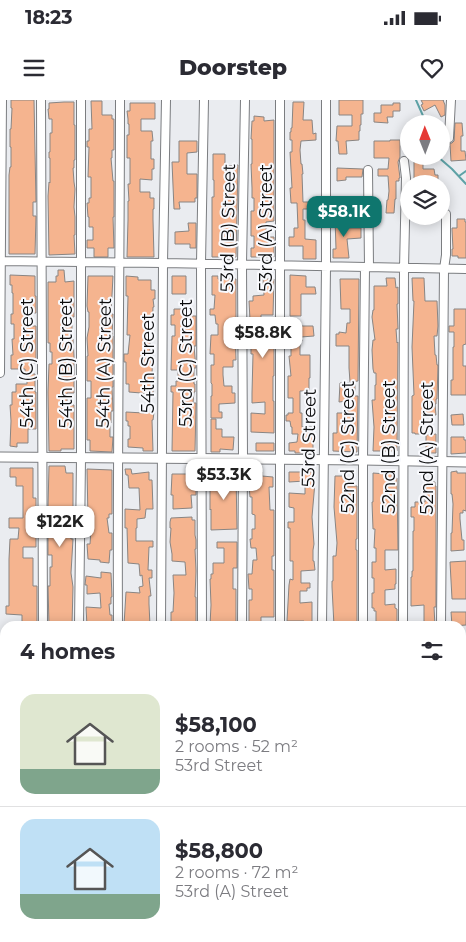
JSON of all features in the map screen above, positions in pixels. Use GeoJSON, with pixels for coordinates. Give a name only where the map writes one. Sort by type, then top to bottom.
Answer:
{"type":"FeatureCollection","features":[{"type":"Feature","properties":{"kind":"street"},"geometry":{"type":"LineString","coordinates":[[0,373],[2,100]]}},
{"type":"Feature","properties":{"kind":"street","name":"54th (C) Street"},"geometry":{"type":"LineString","coordinates":[[41,100],[42,621]]}},
{"type":"Feature","properties":{"kind":"street","name":"54th (B) Street"},"geometry":{"type":"LineString","coordinates":[[79,621],[81,100]]}},
{"type":"Feature","properties":{"kind":"street","name":"54th (A) Street"},"geometry":{"type":"LineString","coordinates":[[118,621],[117,458],[120,100]]}},
{"type":"Feature","properties":{"kind":"street","name":"54th Street"},"geometry":{"type":"LineString","coordinates":[[162,621],[166,100]]}},
{"type":"Feature","properties":{"kind":"street","name":"53rd (C) Street"},"geometry":{"type":"LineString","coordinates":[[202,621],[201,263],[204,100]]}},
{"type":"Feature","properties":{"kind":"street","name":"53rd (B) Street"},"geometry":{"type":"LineString","coordinates":[[242,621],[242,264],[245,100]]}},
{"type":"Feature","properties":{"kind":"street","name":"53rd (A) Street"},"geometry":{"type":"LineString","coordinates":[[280,100],[280,621]]}},
{"type":"Feature","properties":{"kind":"street","name":"53rd Street"},"geometry":{"type":"LineString","coordinates":[[322,621],[326,100]]}},
{"type":"Feature","properties":{"kind":"street"},"geometry":{"type":"LineString","coordinates":[[450,119],[451,100]]}},
{"type":"Feature","properties":{"kind":"street","name":"52nd (B) Street"},"geometry":{"type":"LineString","coordinates":[[403,621],[406,178],[404,165]]}},
{"type":"Feature","properties":{"kind":"street","name":"52nd (C) Street"},"geometry":{"type":"LineString","coordinates":[[363,621],[363,460],[368,170]]}},
{"type":"Feature","properties":{"kind":"street","name":"52nd (A) Street"},"geometry":{"type":"LineString","coordinates":[[441,621],[446,225]]}},
{"type":"Feature","properties":{"kind":"street"},"geometry":{"type":"LineString","coordinates":[[0,261],[164,262],[466,269]]}},
{"type":"Feature","properties":{"kind":"street"},"geometry":{"type":"LineString","coordinates":[[0,457],[466,462]]}},
{"type":"Feature","properties":{"kind":"building"},"geometry":{"type":"Polygon","coordinates":[[[11,100],[34,100],[36,202],[33,202],[33,216],[36,216],[35,254],[9,254],[11,100]]]}},
{"type":"Feature","properties":{"kind":"building"},"geometry":{"type":"Polygon","coordinates":[[[339,100],[363,100],[359,140],[346,141],[347,154],[339,154],[338,141],[336,141],[337,126],[352,126],[352,115],[339,115],[339,100]]]}},
{"type":"Feature","properties":{"kind":"building"},"geometry":{"type":"Polygon","coordinates":[[[421,100],[443,100],[445,115],[440,115],[435,105],[424,111],[421,105],[423,104],[421,100]]]}},
{"type":"Feature","properties":{"kind":"building"},"geometry":{"type":"Polygon","coordinates":[[[91,101],[102,101],[102,115],[112,115],[112,119],[114,119],[114,150],[112,150],[111,158],[114,181],[114,248],[108,248],[108,257],[94,257],[94,248],[87,248],[87,240],[93,240],[93,227],[89,227],[87,203],[89,203],[89,198],[91,198],[91,177],[88,177],[89,147],[87,147],[87,141],[89,141],[89,129],[92,129],[91,101]]]}},
{"type":"Feature","properties":{"kind":"building"},"geometry":{"type":"Polygon","coordinates":[[[74,102],[75,254],[49,255],[48,196],[52,119],[49,119],[48,109],[49,103],[74,102]]]}},
{"type":"Feature","properties":{"kind":"building"},"geometry":{"type":"Polygon","coordinates":[[[293,102],[304,102],[303,120],[312,120],[313,134],[316,133],[316,140],[301,141],[300,150],[303,174],[303,202],[316,202],[316,209],[303,209],[303,220],[305,220],[305,239],[316,240],[316,259],[303,259],[303,246],[289,246],[289,237],[294,237],[294,228],[298,228],[297,203],[291,203],[290,188],[292,188],[290,152],[292,152],[292,140],[290,140],[290,132],[292,128],[293,102]]]}},
{"type":"Feature","properties":{"kind":"building"},"geometry":{"type":"Polygon","coordinates":[[[130,103],[155,103],[155,119],[141,119],[141,131],[152,131],[151,159],[154,159],[154,169],[152,169],[152,180],[140,179],[140,192],[150,192],[150,198],[154,198],[154,257],[127,257],[130,158],[127,158],[129,124],[127,111],[130,111],[130,103]]]}},
{"type":"Feature","properties":{"kind":"building"},"geometry":{"type":"Polygon","coordinates":[[[393,103],[400,103],[400,111],[393,111],[393,117],[387,117],[388,123],[374,122],[374,113],[381,113],[381,105],[393,105],[393,103]]]}},
{"type":"Feature","properties":{"kind":"building"},"geometry":{"type":"Polygon","coordinates":[[[254,116],[264,117],[264,121],[274,120],[274,221],[266,222],[266,237],[274,237],[274,257],[251,257],[251,248],[254,248],[254,236],[251,236],[251,211],[254,211],[254,198],[252,198],[251,139],[254,116]]]}},
{"type":"Feature","properties":{"kind":"building"},"geometry":{"type":"Polygon","coordinates":[[[455,123],[462,123],[461,151],[465,151],[466,160],[451,161],[450,144],[454,141],[455,123]]]}},
{"type":"Feature","properties":{"kind":"building"},"geometry":{"type":"Polygon","coordinates":[[[400,140],[400,157],[398,162],[400,178],[399,181],[396,181],[394,213],[386,213],[389,191],[388,176],[378,176],[378,169],[388,169],[389,158],[374,158],[374,141],[400,140]]]}},
{"type":"Feature","properties":{"kind":"building"},"geometry":{"type":"Polygon","coordinates":[[[179,141],[197,141],[197,152],[187,153],[187,174],[197,174],[197,198],[195,198],[195,202],[179,202],[180,209],[174,209],[172,162],[179,162],[179,141]]]}},
{"type":"Feature","properties":{"kind":"building"},"geometry":{"type":"Polygon","coordinates":[[[213,154],[225,154],[225,166],[238,165],[236,257],[212,257],[213,154]]]}},
{"type":"Feature","properties":{"kind":"building"},"geometry":{"type":"Polygon","coordinates":[[[414,165],[423,165],[423,169],[434,169],[435,175],[414,175],[414,165]]]}},
{"type":"Feature","properties":{"kind":"building"},"geometry":{"type":"Polygon","coordinates":[[[337,168],[363,169],[362,177],[346,177],[346,180],[337,181],[337,168]]]}},
{"type":"Feature","properties":{"kind":"building"},"geometry":{"type":"Polygon","coordinates":[[[335,218],[346,218],[346,228],[361,228],[361,238],[347,239],[349,258],[333,258],[333,249],[336,249],[335,218]]]}},
{"type":"Feature","properties":{"kind":"building"},"geometry":{"type":"Polygon","coordinates":[[[457,219],[465,219],[466,222],[466,258],[452,256],[452,228],[457,228],[457,219]]]}},
{"type":"Feature","properties":{"kind":"building"},"geometry":{"type":"Polygon","coordinates":[[[188,223],[196,223],[196,248],[190,248],[190,244],[175,244],[175,232],[189,231],[188,223]]]}},
{"type":"Feature","properties":{"kind":"building"},"geometry":{"type":"Polygon","coordinates":[[[58,270],[64,270],[65,282],[74,281],[72,339],[74,393],[67,393],[67,405],[74,405],[74,449],[49,451],[48,392],[49,364],[52,364],[52,352],[50,352],[50,343],[48,343],[48,282],[56,282],[58,270]]]}},
{"type":"Feature","properties":{"kind":"building"},"geometry":{"type":"Polygon","coordinates":[[[10,275],[35,276],[36,296],[36,313],[31,313],[31,326],[36,326],[36,363],[32,363],[32,374],[35,374],[36,429],[28,429],[28,443],[17,443],[17,447],[10,446],[10,405],[12,405],[12,392],[16,392],[16,384],[27,384],[27,373],[25,373],[25,369],[11,369],[14,324],[11,324],[13,293],[12,285],[10,285],[10,275]]]}},
{"type":"Feature","properties":{"kind":"building"},"geometry":{"type":"Polygon","coordinates":[[[290,275],[306,276],[306,287],[315,287],[316,294],[301,294],[301,316],[290,316],[290,275]]]}},
{"type":"Feature","properties":{"kind":"building"},"geometry":{"type":"Polygon","coordinates":[[[88,276],[113,276],[111,314],[113,314],[113,411],[111,411],[110,423],[110,437],[113,437],[112,452],[90,451],[90,440],[87,440],[87,398],[91,398],[91,381],[87,381],[88,276]]]}},
{"type":"Feature","properties":{"kind":"building"},"geometry":{"type":"Polygon","coordinates":[[[126,276],[138,277],[138,280],[151,280],[151,290],[155,290],[152,337],[150,337],[150,355],[153,355],[152,373],[154,373],[153,394],[129,392],[129,384],[126,384],[124,354],[128,354],[130,335],[127,335],[128,296],[126,296],[126,276]]]}},
{"type":"Feature","properties":{"kind":"building"},"geometry":{"type":"Polygon","coordinates":[[[172,276],[186,276],[186,294],[172,294],[172,276]]]}},
{"type":"Feature","properties":{"kind":"building"},"geometry":{"type":"Polygon","coordinates":[[[212,276],[218,276],[218,279],[236,279],[236,360],[233,360],[233,367],[223,367],[224,386],[232,386],[232,393],[235,393],[235,403],[219,404],[219,412],[222,412],[222,418],[211,418],[211,365],[214,365],[214,354],[210,354],[211,335],[218,335],[218,324],[216,324],[215,315],[210,315],[210,309],[214,309],[215,295],[212,295],[212,276]]]}},
{"type":"Feature","properties":{"kind":"building"},"geometry":{"type":"Polygon","coordinates":[[[386,278],[395,278],[396,288],[398,287],[398,329],[396,329],[398,342],[397,451],[373,451],[372,400],[375,400],[376,385],[372,350],[373,340],[375,340],[372,317],[374,310],[374,286],[387,286],[386,278]]]}},
{"type":"Feature","properties":{"kind":"building"},"geometry":{"type":"Polygon","coordinates":[[[412,278],[424,278],[425,301],[437,301],[438,326],[437,336],[434,336],[435,355],[438,365],[436,415],[425,415],[424,424],[422,424],[422,434],[412,433],[414,301],[412,278]]]}},
{"type":"Feature","properties":{"kind":"building"},"geometry":{"type":"Polygon","coordinates":[[[263,279],[274,279],[273,315],[261,315],[261,325],[272,326],[272,335],[274,336],[274,433],[251,432],[251,413],[265,414],[265,402],[252,403],[253,354],[251,354],[249,335],[249,301],[253,301],[253,296],[264,295],[263,279]]]}},
{"type":"Feature","properties":{"kind":"building"},"geometry":{"type":"Polygon","coordinates":[[[340,279],[359,279],[358,381],[350,382],[349,346],[336,346],[336,334],[339,334],[339,332],[346,333],[347,323],[350,323],[350,309],[341,309],[340,279]]]}},
{"type":"Feature","properties":{"kind":"building"},"geometry":{"type":"Polygon","coordinates":[[[174,309],[183,309],[183,316],[196,316],[196,346],[194,346],[196,368],[194,368],[195,392],[193,403],[196,403],[195,451],[172,451],[173,392],[171,392],[171,386],[176,386],[176,381],[178,381],[178,370],[171,370],[172,336],[175,336],[175,325],[171,325],[171,315],[174,315],[174,309]]]}},
{"type":"Feature","properties":{"kind":"building"},"geometry":{"type":"Polygon","coordinates":[[[454,309],[466,309],[466,344],[463,345],[463,366],[466,366],[466,395],[451,395],[454,332],[449,332],[449,326],[454,326],[454,309]]]}},
{"type":"Feature","properties":{"kind":"building"},"geometry":{"type":"Polygon","coordinates":[[[289,326],[313,326],[314,336],[301,337],[302,341],[300,341],[300,355],[310,355],[310,378],[309,391],[300,391],[300,413],[302,413],[302,427],[313,427],[313,453],[289,451],[289,443],[297,442],[298,434],[292,434],[290,421],[286,421],[286,415],[293,413],[293,398],[288,398],[288,376],[291,376],[289,326]]]}},
{"type":"Feature","properties":{"kind":"building"},"geometry":{"type":"Polygon","coordinates":[[[340,383],[355,383],[355,396],[358,396],[357,452],[333,451],[333,433],[337,433],[337,413],[348,413],[347,401],[339,402],[340,383]]]}},
{"type":"Feature","properties":{"kind":"building"},"geometry":{"type":"Polygon","coordinates":[[[126,412],[154,412],[152,420],[153,451],[143,451],[143,448],[128,447],[130,426],[128,426],[128,421],[126,421],[126,412]]]}},
{"type":"Feature","properties":{"kind":"building"},"geometry":{"type":"Polygon","coordinates":[[[463,414],[464,425],[452,425],[451,415],[463,414]]]}},
{"type":"Feature","properties":{"kind":"building"},"geometry":{"type":"Polygon","coordinates":[[[211,419],[216,419],[216,429],[222,429],[222,437],[234,437],[233,450],[220,449],[220,452],[211,452],[211,419]]]}},
{"type":"Feature","properties":{"kind":"building"},"geometry":{"type":"Polygon","coordinates":[[[436,434],[436,453],[426,453],[426,435],[436,434]]]}},
{"type":"Feature","properties":{"kind":"building"},"geometry":{"type":"Polygon","coordinates":[[[451,437],[464,437],[464,440],[466,440],[466,453],[451,454],[451,437]]]}},
{"type":"Feature","properties":{"kind":"building"},"geometry":{"type":"Polygon","coordinates":[[[256,443],[274,443],[274,451],[256,451],[256,443]]]}},
{"type":"Feature","properties":{"kind":"building"},"geometry":{"type":"Polygon","coordinates":[[[49,466],[65,466],[66,473],[73,473],[73,508],[61,508],[61,530],[70,530],[71,539],[73,539],[71,573],[73,587],[72,621],[49,621],[48,586],[50,586],[52,555],[48,555],[50,507],[48,507],[49,466]]]}},
{"type":"Feature","properties":{"kind":"building"},"geometry":{"type":"Polygon","coordinates":[[[10,468],[33,468],[33,498],[36,498],[36,547],[23,547],[23,558],[33,558],[33,586],[37,586],[37,621],[22,621],[22,615],[6,614],[6,606],[9,606],[10,539],[18,539],[19,528],[9,528],[9,518],[23,518],[23,486],[16,486],[16,477],[10,477],[10,468]]]}},
{"type":"Feature","properties":{"kind":"building"},"geometry":{"type":"Polygon","coordinates":[[[87,469],[112,470],[112,514],[109,514],[109,518],[107,518],[109,533],[112,533],[112,550],[110,550],[109,563],[88,559],[87,544],[90,544],[91,529],[90,518],[88,518],[87,469]]]}},
{"type":"Feature","properties":{"kind":"building"},"geometry":{"type":"Polygon","coordinates":[[[125,469],[131,469],[132,474],[149,472],[149,480],[152,480],[153,509],[146,509],[145,518],[137,519],[136,528],[136,541],[153,541],[153,547],[149,547],[148,570],[152,570],[152,578],[149,578],[151,596],[149,596],[150,621],[124,621],[126,592],[140,593],[139,587],[143,586],[139,564],[128,563],[125,509],[140,510],[139,488],[129,488],[128,475],[126,475],[125,469]]]}},
{"type":"Feature","properties":{"kind":"building"},"geometry":{"type":"Polygon","coordinates":[[[386,470],[392,470],[392,478],[397,478],[398,550],[385,550],[385,570],[396,569],[396,584],[395,589],[385,590],[385,605],[395,604],[397,621],[376,621],[376,611],[372,608],[374,578],[372,578],[372,562],[376,562],[372,502],[373,473],[386,474],[386,470]]]}},
{"type":"Feature","properties":{"kind":"building"},"geometry":{"type":"Polygon","coordinates":[[[212,471],[236,473],[237,529],[211,530],[210,490],[212,490],[212,471]]]}},
{"type":"Feature","properties":{"kind":"building"},"geometry":{"type":"Polygon","coordinates":[[[253,471],[262,472],[262,476],[273,477],[273,487],[269,487],[270,510],[274,510],[274,556],[272,556],[272,570],[274,570],[274,617],[261,617],[261,621],[249,621],[249,600],[252,600],[252,589],[249,589],[248,574],[252,574],[253,560],[257,560],[256,548],[251,548],[250,539],[252,539],[252,529],[255,529],[255,515],[252,514],[252,497],[250,497],[249,486],[249,479],[253,479],[253,471]]]}},
{"type":"Feature","properties":{"kind":"building"},"geometry":{"type":"Polygon","coordinates":[[[457,471],[457,473],[466,473],[466,511],[463,510],[463,513],[460,513],[464,550],[451,551],[453,504],[451,472],[457,471]]]}},
{"type":"Feature","properties":{"kind":"building"},"geometry":{"type":"Polygon","coordinates":[[[188,472],[196,472],[196,495],[191,495],[192,508],[173,509],[173,495],[171,495],[172,474],[188,474],[188,472]]]}},
{"type":"Feature","properties":{"kind":"building"},"geometry":{"type":"Polygon","coordinates":[[[289,472],[314,472],[312,517],[315,570],[301,571],[301,583],[310,583],[310,588],[307,588],[307,591],[300,591],[300,603],[312,602],[312,621],[287,621],[289,585],[290,579],[293,580],[293,561],[290,561],[290,528],[288,528],[288,522],[294,522],[294,508],[289,507],[289,493],[305,494],[305,481],[289,482],[289,472]]]}},
{"type":"Feature","properties":{"kind":"building"},"geometry":{"type":"Polygon","coordinates":[[[335,476],[345,476],[346,486],[357,486],[357,621],[334,621],[333,556],[336,556],[337,543],[334,507],[335,476]]]}},
{"type":"Feature","properties":{"kind":"building"},"geometry":{"type":"Polygon","coordinates":[[[425,479],[433,479],[436,486],[435,621],[424,621],[424,605],[411,606],[414,517],[411,517],[411,507],[415,507],[415,502],[425,502],[425,479]]]}},
{"type":"Feature","properties":{"kind":"building"},"geometry":{"type":"Polygon","coordinates":[[[192,517],[192,520],[195,520],[196,621],[171,621],[174,593],[173,575],[186,575],[185,562],[172,561],[170,542],[171,518],[192,517]]]}},
{"type":"Feature","properties":{"kind":"building"},"geometry":{"type":"Polygon","coordinates":[[[217,542],[237,542],[237,568],[233,568],[233,589],[236,589],[236,621],[210,621],[210,579],[211,574],[213,574],[213,563],[224,563],[224,548],[217,548],[217,542]]]}},
{"type":"Feature","properties":{"kind":"building"},"geometry":{"type":"Polygon","coordinates":[[[466,561],[466,599],[452,599],[450,562],[466,561]]]}},
{"type":"Feature","properties":{"kind":"building"},"geometry":{"type":"Polygon","coordinates":[[[101,572],[111,573],[112,597],[111,604],[109,604],[112,621],[87,621],[86,607],[101,608],[100,593],[87,594],[86,576],[101,578],[101,572]]]}},
{"type":"Feature","properties":{"kind":"building"},"geometry":{"type":"Polygon","coordinates":[[[451,612],[466,612],[466,621],[452,621],[451,612]]]}},
{"type":"Feature","properties":{"kind":"waterway"},"geometry":{"type":"LineString","coordinates":[[416,100],[423,115]]}},
{"type":"Feature","properties":{"kind":"waterway"},"geometry":{"type":"LineString","coordinates":[[447,165],[466,184]]}},
{"type":"Feature","properties":{"kind":"waterway"},"geometry":{"type":"LineString","coordinates":[[459,176],[466,171]]}}]}
